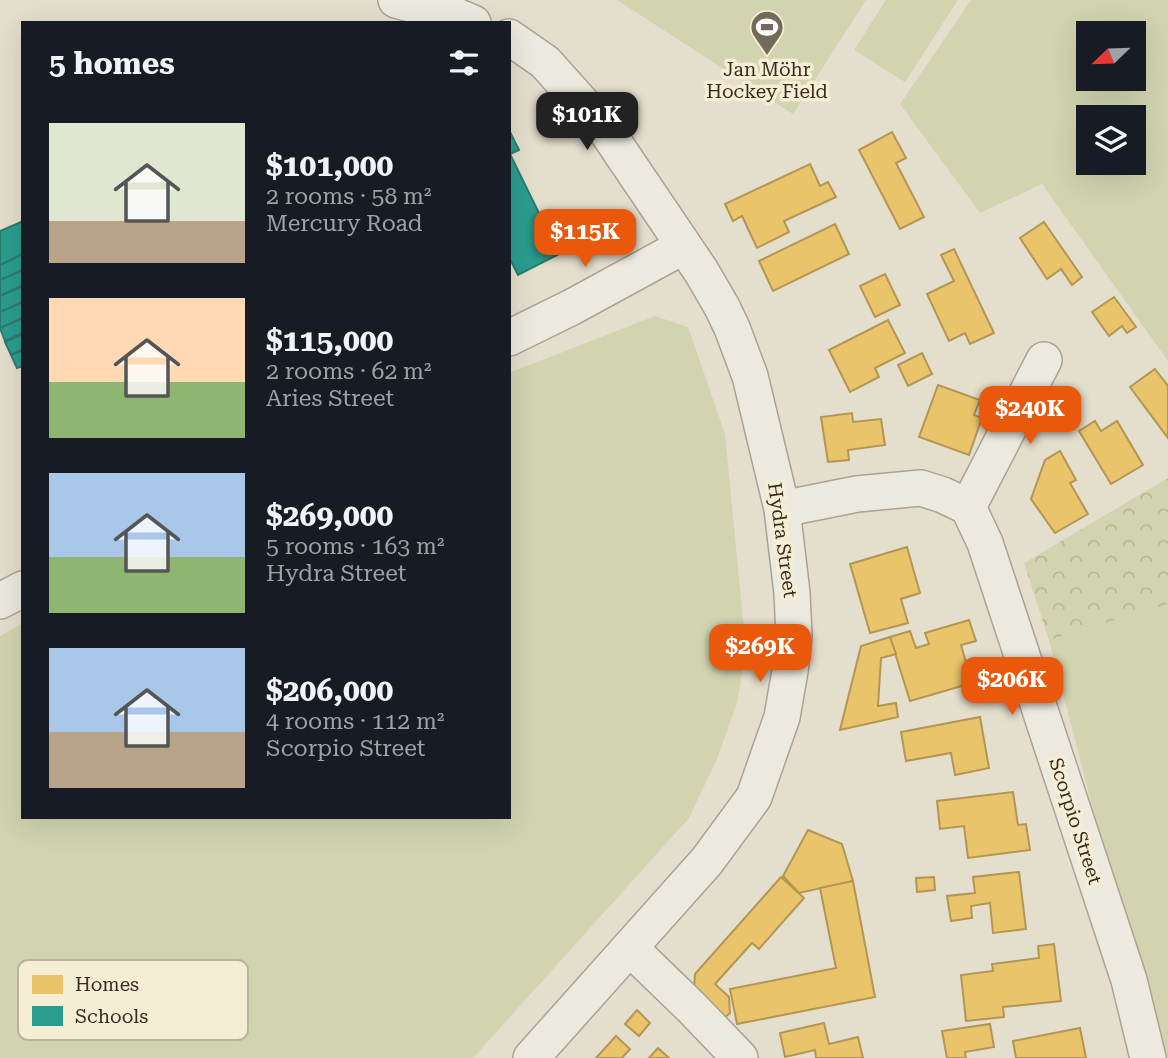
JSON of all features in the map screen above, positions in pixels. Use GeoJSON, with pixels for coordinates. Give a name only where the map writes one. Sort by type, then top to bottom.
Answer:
{"type":"FeatureCollection","features":[{"type":"Feature","properties":{"kind":"street"},"geometry":{"type":"LineString","coordinates":[[396,0],[468,21]]}},
{"type":"Feature","properties":{"kind":"street","name":"Hydra Street"},"geometry":{"type":"LineString","coordinates":[[511,38],[545,62],[605,129],[722,307],[746,364],[782,509],[794,636],[782,718],[754,797],[707,862],[531,1058]]}},
{"type":"Feature","properties":{"kind":"street"},"geometry":{"type":"LineString","coordinates":[[511,337],[684,246]]}},
{"type":"Feature","properties":{"kind":"street"},"geometry":{"type":"LineString","coordinates":[[782,509],[857,494],[921,488],[943,495],[968,508],[1044,360]]}},
{"type":"Feature","properties":{"kind":"street","name":"Scorpio Street"},"geometry":{"type":"LineString","coordinates":[[968,508],[992,566],[1129,980],[1147,1058]]}},
{"type":"Feature","properties":{"kind":"street"},"geometry":{"type":"LineString","coordinates":[[0,601],[21,590]]}},
{"type":"Feature","properties":{"kind":"street"},"geometry":{"type":"LineString","coordinates":[[630,948],[740,1058]]}},
{"type":"Feature","properties":{"kind":"green space","name":"Jan Möhr Hockey Field"},"geometry":{"type":"Polygon","coordinates":[[[617,0],[866,0],[793,114],[617,0]]]}},
{"type":"Feature","properties":{"kind":"green space"},"geometry":{"type":"Polygon","coordinates":[[[886,0],[958,0],[905,82],[854,50],[886,0]]]}},
{"type":"Feature","properties":{"kind":"green space"},"geometry":{"type":"Polygon","coordinates":[[[971,0],[1168,0],[1168,361],[1042,184],[980,213],[900,104],[971,0]]]}},
{"type":"Feature","properties":{"kind":"green space"},"geometry":{"type":"Polygon","coordinates":[[[655,316],[688,327],[725,434],[746,650],[737,703],[717,759],[689,818],[473,1058],[0,1058],[0,636],[21,624],[21,819],[511,819],[511,372],[655,316]]]}},
{"type":"Feature","properties":{"kind":"green space"},"geometry":{"type":"Polygon","coordinates":[[[1168,478],[1168,604],[1049,640],[1024,563],[1168,478]]]}},
{"type":"Feature","properties":{"kind":"green space"},"geometry":{"type":"Polygon","coordinates":[[[1168,604],[1168,1058],[1158,1058],[1049,640],[1168,604]]]}},
{"type":"Feature","properties":{"kind":"building: Homes"},"geometry":{"type":"Polygon","coordinates":[[[892,132],[906,158],[896,163],[924,217],[900,229],[859,150],[892,132]]]}},
{"type":"Feature","properties":{"kind":"building: Homes"},"geometry":{"type":"Polygon","coordinates":[[[810,164],[820,186],[828,182],[836,197],[784,221],[789,232],[757,248],[742,216],[733,221],[725,204],[810,164]]]}},
{"type":"Feature","properties":{"kind":"building: Homes"},"geometry":{"type":"Polygon","coordinates":[[[1044,222],[1082,277],[1072,285],[1061,269],[1047,279],[1020,238],[1044,222]]]}},
{"type":"Feature","properties":{"kind":"building: Homes"},"geometry":{"type":"Polygon","coordinates":[[[835,224],[849,254],[773,291],[759,261],[835,224]]]}},
{"type":"Feature","properties":{"kind":"building: Homes"},"geometry":{"type":"Polygon","coordinates":[[[954,249],[994,333],[970,344],[965,333],[949,341],[927,294],[954,281],[941,255],[954,249]]]}},
{"type":"Feature","properties":{"kind":"building: Homes"},"geometry":{"type":"Polygon","coordinates":[[[885,274],[900,305],[875,317],[860,286],[885,274]]]}},
{"type":"Feature","properties":{"kind":"building: Homes"},"geometry":{"type":"Polygon","coordinates":[[[1114,297],[1136,327],[1127,333],[1122,326],[1109,336],[1092,312],[1114,297]]]}},
{"type":"Feature","properties":{"kind":"building: Homes"},"geometry":{"type":"Polygon","coordinates":[[[888,320],[905,353],[875,368],[879,377],[850,392],[829,350],[888,320]]]}},
{"type":"Feature","properties":{"kind":"building: Homes"},"geometry":{"type":"Polygon","coordinates":[[[922,353],[932,374],[908,386],[898,365],[922,353]]]}},
{"type":"Feature","properties":{"kind":"building: Homes"},"geometry":{"type":"Polygon","coordinates":[[[1155,369],[1168,386],[1168,438],[1130,387],[1155,369]]]}},
{"type":"Feature","properties":{"kind":"building: Homes"},"geometry":{"type":"Polygon","coordinates":[[[938,385],[980,400],[974,415],[982,418],[969,455],[919,437],[938,385]]]}},
{"type":"Feature","properties":{"kind":"building: Homes"},"geometry":{"type":"Polygon","coordinates":[[[852,413],[853,422],[881,419],[885,445],[848,450],[849,460],[828,462],[821,417],[852,413]]]}},
{"type":"Feature","properties":{"kind":"building: Homes"},"geometry":{"type":"Polygon","coordinates":[[[1095,421],[1101,431],[1117,421],[1143,465],[1111,484],[1079,431],[1095,421]]]}},
{"type":"Feature","properties":{"kind":"building: Homes"},"geometry":{"type":"Polygon","coordinates":[[[1060,451],[1076,480],[1070,483],[1088,514],[1055,533],[1031,499],[1045,460],[1060,451]]]}},
{"type":"Feature","properties":{"kind":"building: Homes"},"geometry":{"type":"Polygon","coordinates":[[[907,547],[920,593],[901,599],[908,623],[870,633],[850,564],[907,547]]]}},
{"type":"Feature","properties":{"kind":"building: Homes"},"geometry":{"type":"Polygon","coordinates":[[[969,620],[976,641],[961,645],[972,683],[910,701],[890,637],[910,631],[916,648],[929,644],[925,633],[969,620]]]}},
{"type":"Feature","properties":{"kind":"building: Homes"},"geometry":{"type":"Polygon","coordinates":[[[890,637],[896,654],[881,658],[878,706],[896,703],[898,717],[840,730],[861,646],[890,637]]]}},
{"type":"Feature","properties":{"kind":"building: Homes"},"geometry":{"type":"Polygon","coordinates":[[[980,717],[989,768],[955,775],[951,753],[906,761],[901,732],[980,717]]]}},
{"type":"Feature","properties":{"kind":"building: Homes"},"geometry":{"type":"Polygon","coordinates":[[[1013,792],[1018,825],[1026,824],[1030,850],[968,858],[964,826],[940,829],[937,801],[1013,792]]]}},
{"type":"Feature","properties":{"kind":"building: Homes"},"geometry":{"type":"Polygon","coordinates":[[[808,830],[842,844],[853,881],[799,893],[783,876],[808,830]]]}},
{"type":"Feature","properties":{"kind":"building: Homes"},"geometry":{"type":"Polygon","coordinates":[[[1019,872],[1026,929],[993,933],[990,903],[971,906],[972,918],[951,921],[947,896],[975,893],[973,877],[1019,872]]]}},
{"type":"Feature","properties":{"kind":"building: Homes"},"geometry":{"type":"Polygon","coordinates":[[[781,877],[804,898],[759,949],[752,943],[715,984],[729,997],[730,1013],[721,1021],[694,990],[695,974],[781,877]]]}},
{"type":"Feature","properties":{"kind":"building: Homes"},"geometry":{"type":"Polygon","coordinates":[[[934,877],[935,890],[917,892],[916,878],[934,877]]]}},
{"type":"Feature","properties":{"kind":"building: Homes"},"geometry":{"type":"Polygon","coordinates":[[[853,881],[875,997],[737,1024],[730,989],[836,968],[820,888],[853,881]]]}},
{"type":"Feature","properties":{"kind":"building: Homes"},"geometry":{"type":"Polygon","coordinates":[[[1054,944],[1061,1001],[1003,1007],[1004,1017],[966,1021],[961,975],[993,971],[992,964],[1039,958],[1038,946],[1054,944]]]}},
{"type":"Feature","properties":{"kind":"building: Homes"},"geometry":{"type":"Polygon","coordinates":[[[637,1010],[650,1023],[639,1036],[625,1024],[637,1010]]]}},
{"type":"Feature","properties":{"kind":"building: Homes"},"geometry":{"type":"Polygon","coordinates":[[[824,1023],[829,1044],[858,1037],[863,1058],[816,1058],[815,1050],[785,1057],[780,1033],[824,1023]]]}},
{"type":"Feature","properties":{"kind":"building: Homes"},"geometry":{"type":"Polygon","coordinates":[[[990,1024],[994,1047],[965,1052],[966,1058],[947,1058],[942,1031],[990,1024]]]}},
{"type":"Feature","properties":{"kind":"building: Homes"},"geometry":{"type":"Polygon","coordinates":[[[1080,1028],[1086,1058],[1016,1058],[1013,1041],[1080,1028]]]}},
{"type":"Feature","properties":{"kind":"building: Homes"},"geometry":{"type":"Polygon","coordinates":[[[616,1036],[630,1049],[622,1058],[596,1058],[616,1036]]]}},
{"type":"Feature","properties":{"kind":"building: Homes"},"geometry":{"type":"Polygon","coordinates":[[[658,1048],[669,1058],[649,1058],[658,1048]]]}},
{"type":"Feature","properties":{"kind":"building: Schools"},"geometry":{"type":"Polygon","coordinates":[[[511,134],[519,150],[511,154],[511,134]]]}},
{"type":"Feature","properties":{"kind":"building: Schools"},"geometry":{"type":"Polygon","coordinates":[[[511,156],[559,254],[518,275],[511,261],[511,156]]]}},
{"type":"Feature","properties":{"kind":"building: Schools"},"geometry":{"type":"Polygon","coordinates":[[[21,222],[21,255],[0,265],[0,231],[21,222]]]}},
{"type":"Feature","properties":{"kind":"building: Schools"},"geometry":{"type":"Polygon","coordinates":[[[21,255],[21,271],[0,280],[0,265],[21,255]]]}},
{"type":"Feature","properties":{"kind":"building: Schools"},"geometry":{"type":"Polygon","coordinates":[[[21,271],[21,286],[0,296],[0,280],[21,271]]]}},
{"type":"Feature","properties":{"kind":"building: Schools"},"geometry":{"type":"Polygon","coordinates":[[[21,287],[21,303],[0,312],[0,296],[21,287]]]}},
{"type":"Feature","properties":{"kind":"building: Schools"},"geometry":{"type":"Polygon","coordinates":[[[21,303],[21,319],[0,328],[0,312],[21,303]]]}},
{"type":"Feature","properties":{"kind":"building: Schools"},"geometry":{"type":"Polygon","coordinates":[[[21,319],[21,334],[5,341],[0,328],[21,319]]]}},
{"type":"Feature","properties":{"kind":"building: Schools"},"geometry":{"type":"Polygon","coordinates":[[[21,335],[21,350],[11,355],[5,342],[21,335]]]}},
{"type":"Feature","properties":{"kind":"building: Schools"},"geometry":{"type":"Polygon","coordinates":[[[21,351],[21,367],[17,368],[11,355],[21,351]]]}},
{"type":"Feature","properties":{"kind":"place","name":"Jan Möhr Hockey Field"},"geometry":{"type":"Point","coordinates":[767,57]}}]}
